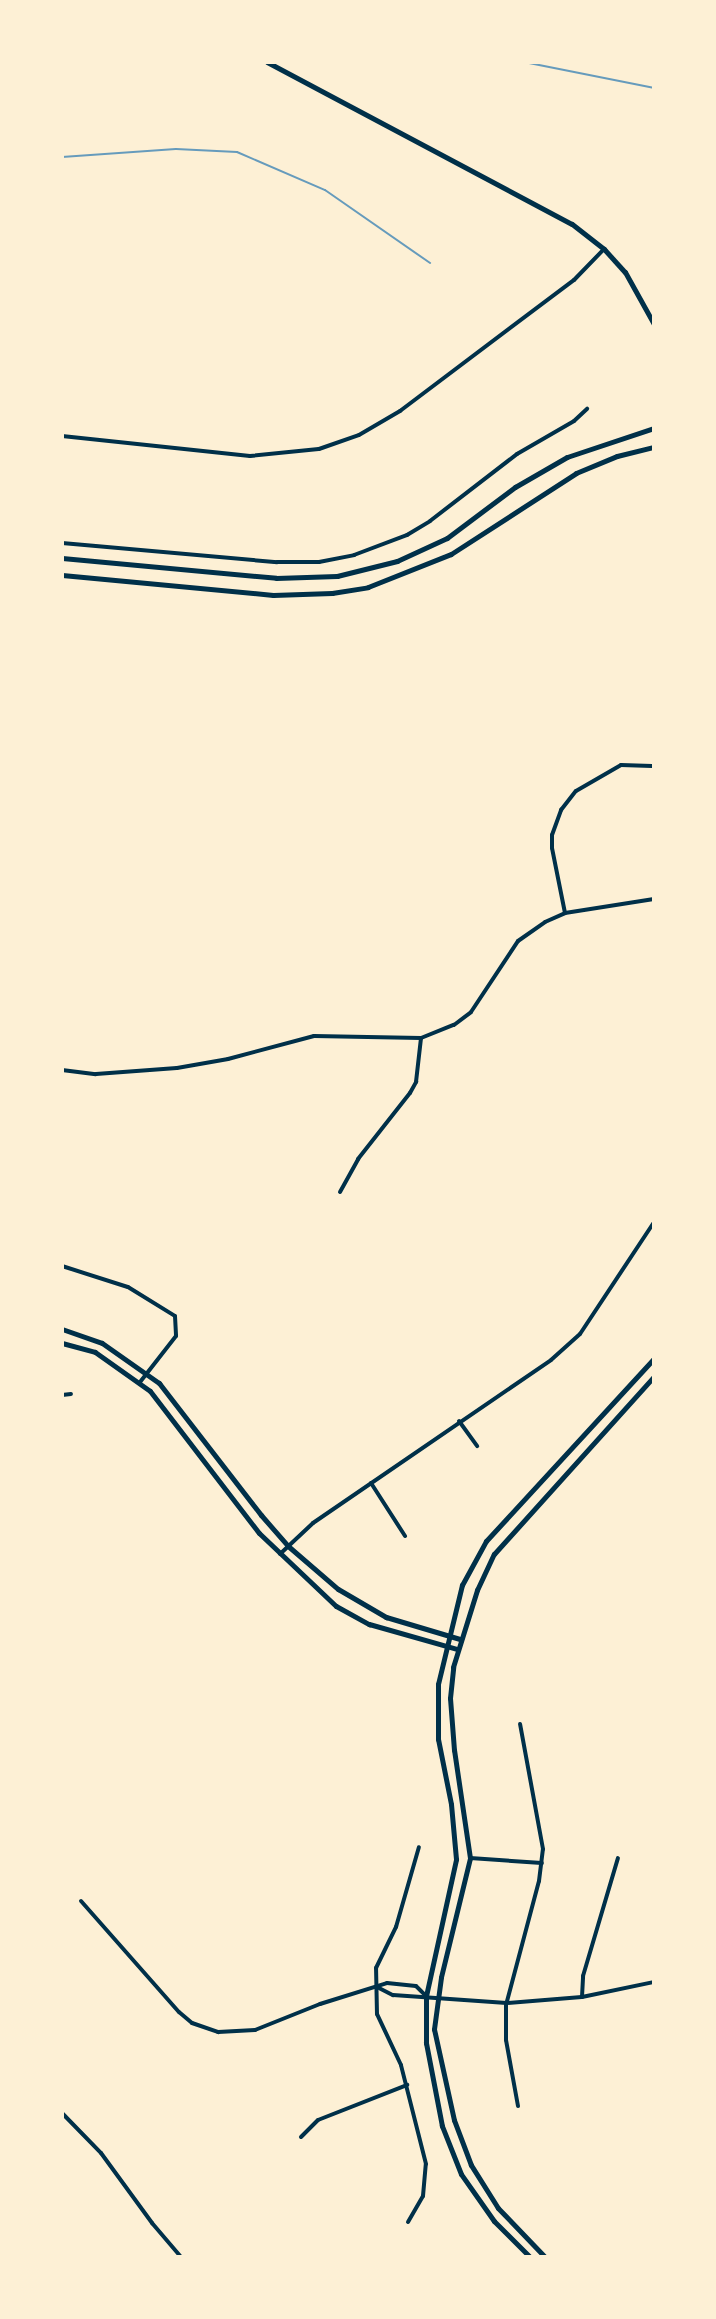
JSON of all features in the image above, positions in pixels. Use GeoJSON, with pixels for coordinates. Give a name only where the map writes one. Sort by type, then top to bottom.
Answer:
{"type":"FeatureCollection","features":[{"type":"Feature","properties":{"kind":"street"},"geometry":{"type":"LineString","coordinates":[[267,62],[557,215],[604,249],[634,284],[653,319]]}},
{"type":"Feature","properties":{"kind":"street"},"geometry":{"type":"LineString","coordinates":[[62,436],[250,456],[319,449],[345,440],[400,411],[574,280],[604,249]]}},
{"type":"Feature","properties":{"kind":"street"},"geometry":{"type":"LineString","coordinates":[[62,543],[277,562],[319,562],[354,555],[407,535],[430,521],[517,454],[574,421],[587,409]]}},
{"type":"Feature","properties":{"kind":"street"},"geometry":{"type":"LineString","coordinates":[[62,558],[276,578],[337,576],[397,561],[447,538],[515,487],[567,457],[654,428]]}},
{"type":"Feature","properties":{"kind":"street"},"geometry":{"type":"LineString","coordinates":[[62,575],[273,595],[332,593],[368,587],[451,554],[576,473],[617,456],[654,447]]}},
{"type":"Feature","properties":{"kind":"street"},"geometry":{"type":"LineString","coordinates":[[565,913],[552,848],[552,835],[561,810],[576,791],[621,765],[652,766]]}},
{"type":"Feature","properties":{"kind":"street"},"geometry":{"type":"LineString","coordinates":[[62,1070],[96,1074],[177,1068],[228,1059],[314,1036],[421,1038],[454,1025],[471,1012],[518,941],[545,922],[565,913],[654,899]]}},
{"type":"Feature","properties":{"kind":"street"},"geometry":{"type":"LineString","coordinates":[[340,1192],[358,1159],[416,1082],[421,1038]]}},
{"type":"Feature","properties":{"kind":"street"},"geometry":{"type":"LineString","coordinates":[[280,1554],[313,1523],[551,1360],[580,1334],[654,1222]]}},
{"type":"Feature","properties":{"kind":"street"},"geometry":{"type":"LineString","coordinates":[[62,1266],[128,1287],[175,1316],[176,1336],[140,1382]]}},
{"type":"Feature","properties":{"kind":"street"},"geometry":{"type":"LineString","coordinates":[[62,1329],[102,1343],[147,1373],[176,1401],[288,1546],[338,1589],[372,1611],[460,1639]]}},
{"type":"Feature","properties":{"kind":"street"},"geometry":{"type":"LineString","coordinates":[[62,1343],[95,1352],[140,1382],[280,1554],[320,1592],[354,1617],[457,1649]]}},
{"type":"Feature","properties":{"kind":"street"},"geometry":{"type":"LineString","coordinates":[[530,2257],[494,2221],[470,2189],[447,2140],[426,2043],[426,1996],[456,1859],[436,1713],[445,1646],[462,1585],[493,1531],[654,1358]]}},
{"type":"Feature","properties":{"kind":"street"},"geometry":{"type":"LineString","coordinates":[[545,2257],[498,2208],[462,2146],[434,2029],[437,1997],[470,1858],[450,1698],[460,1639],[482,1576],[506,1536],[654,1376]]}},
{"type":"Feature","properties":{"kind":"street"},"geometry":{"type":"LineString","coordinates":[[62,1395],[71,1394]]}},
{"type":"Feature","properties":{"kind":"street"},"geometry":{"type":"LineString","coordinates":[[459,1421],[477,1446]]}},
{"type":"Feature","properties":{"kind":"street"},"geometry":{"type":"LineString","coordinates":[[371,1483],[405,1536]]}},
{"type":"Feature","properties":{"kind":"street"},"geometry":{"type":"LineString","coordinates":[[518,2106],[506,2040],[507,2003],[543,1849],[520,1724]]}},
{"type":"Feature","properties":{"kind":"street"},"geometry":{"type":"LineString","coordinates":[[408,2222],[423,2196],[426,2164],[407,2085],[377,2014],[376,1968],[396,1927],[419,1847]]}},
{"type":"Feature","properties":{"kind":"street"},"geometry":{"type":"LineString","coordinates":[[470,1858],[542,1863]]}},
{"type":"Feature","properties":{"kind":"street"},"geometry":{"type":"LineString","coordinates":[[582,1997],[583,1976],[618,1858]]}},
{"type":"Feature","properties":{"kind":"street"},"geometry":{"type":"LineString","coordinates":[[81,1901],[179,2012],[204,2029],[232,2033],[255,2030],[320,2004],[387,1983],[416,1986],[426,1996]]}},
{"type":"Feature","properties":{"kind":"street"},"geometry":{"type":"LineString","coordinates":[[377,1987],[387,1994],[401,1996],[507,2003],[582,1997],[654,1982]]}},
{"type":"Feature","properties":{"kind":"street"},"geometry":{"type":"LineString","coordinates":[[401,1996],[403,1984]]}},
{"type":"Feature","properties":{"kind":"street"},"geometry":{"type":"LineString","coordinates":[[301,2137],[318,2120],[407,2085]]}},
{"type":"Feature","properties":{"kind":"street"},"geometry":{"type":"LineString","coordinates":[[62,2113],[101,2153],[157,2231],[181,2257]]}},
{"type":"Feature","properties":{"kind":"waterway"},"geometry":{"type":"LineString","coordinates":[[524,62],[654,88]]}},
{"type":"Feature","properties":{"kind":"waterway"},"geometry":{"type":"LineString","coordinates":[[62,157],[176,149],[237,152],[325,190],[430,263]]}}]}
